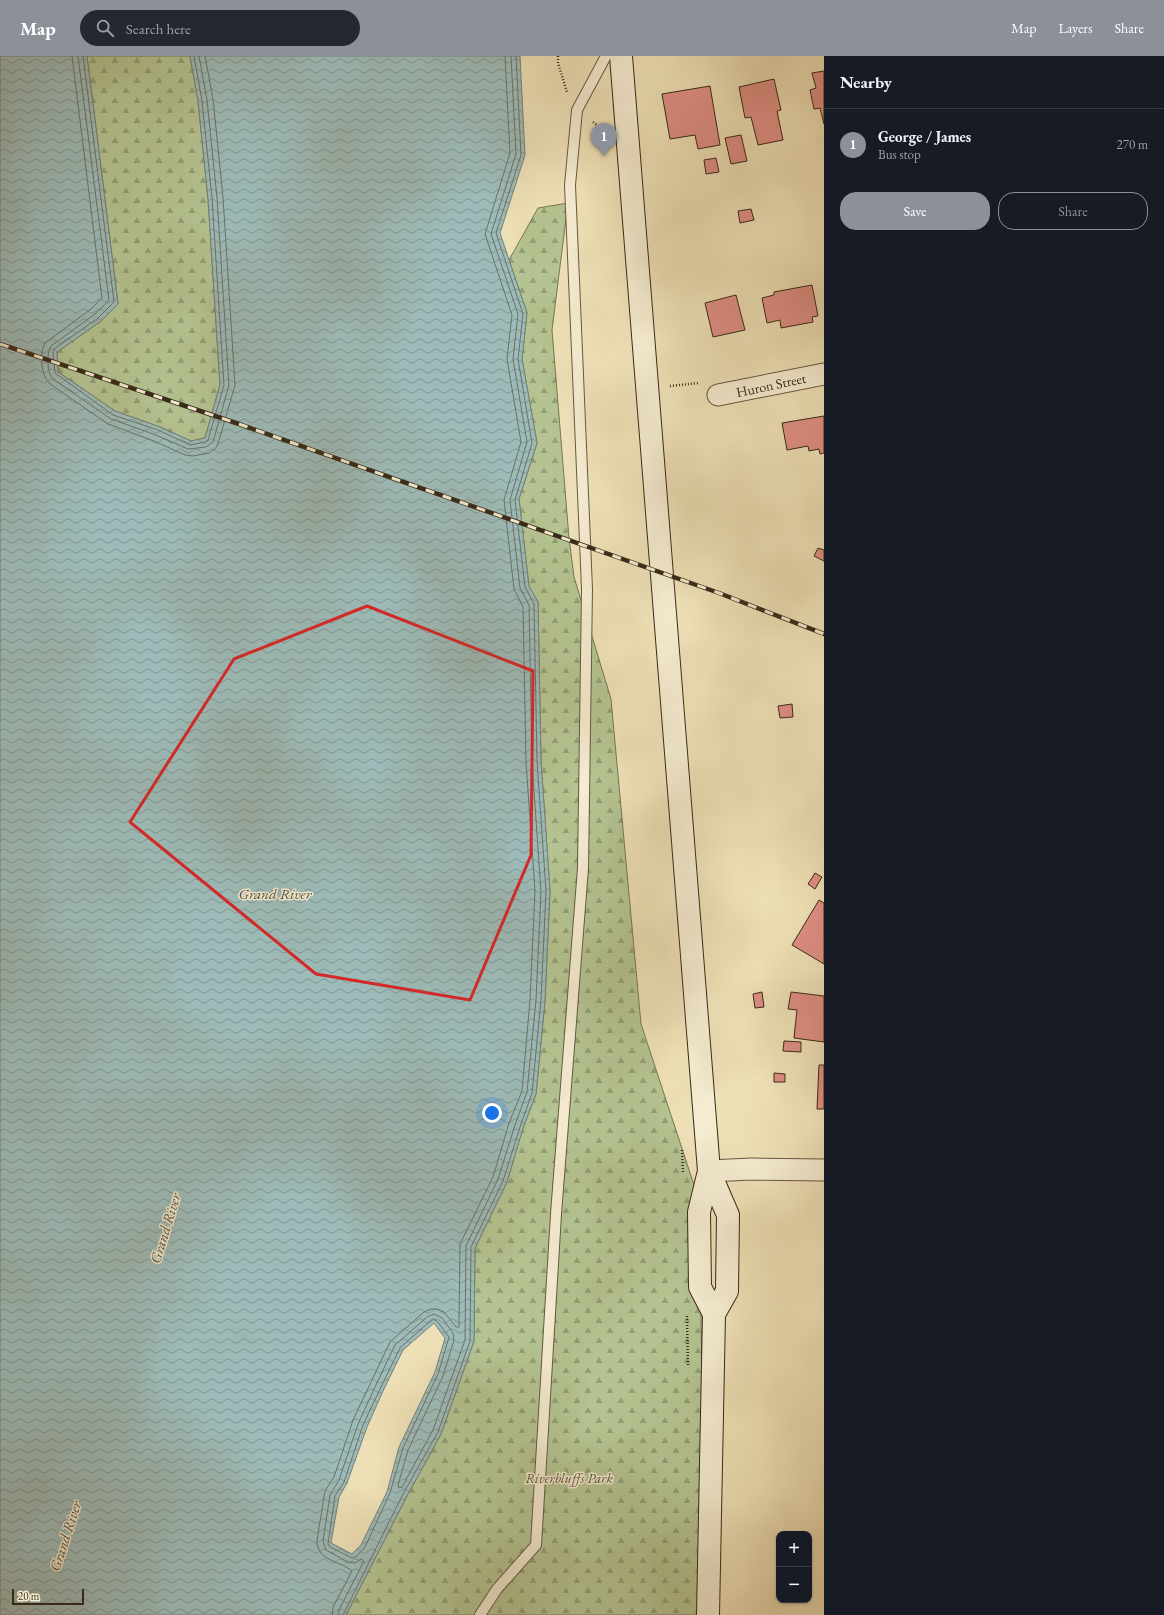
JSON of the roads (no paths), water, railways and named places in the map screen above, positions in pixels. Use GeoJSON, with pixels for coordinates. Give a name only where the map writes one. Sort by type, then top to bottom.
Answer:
{"type":"FeatureCollection","features":[{"type":"Feature","properties":{"kind":"main road"},"geometry":{"type":"LineString","coordinates":[[620,56],[709,1171],[699,1212],[700,1287],[714,1314]]}},
{"type":"Feature","properties":{"kind":"main road"},"geometry":{"type":"LineString","coordinates":[[708,1615],[714,1314],[727,1291],[728,1215],[709,1171]]}},
{"type":"Feature","properties":{"kind":"street","name":"Huron Street"},"geometry":{"type":"LineString","coordinates":[[712,389],[824,374]]}},
{"type":"Feature","properties":{"kind":"street"},"geometry":{"type":"LineString","coordinates":[[709,1171],[752,1169],[824,1170]]}},
{"type":"Feature","properties":{"kind":"lane"},"geometry":{"type":"LineString","coordinates":[[480,1615],[497,1589],[536,1545],[556,1214],[583,868],[587,589],[570,185],[577,110],[606,56]]}},
{"type":"Feature","properties":{"kind":"water","name":"Grand River"},"geometry":{"type":"Polygon","coordinates":[[[0,56],[87,56],[118,304],[101,321],[57,352],[58,372],[115,411],[160,427],[191,441],[205,438],[220,385],[208,199],[198,101],[190,56],[520,56],[525,155],[500,233],[527,313],[522,359],[537,443],[519,499],[529,586],[538,602],[541,761],[550,891],[545,1001],[536,1094],[523,1128],[507,1182],[475,1248],[474,1341],[441,1434],[407,1496],[346,1615],[0,1615],[0,56]],[[434,1323],[403,1350],[367,1427],[347,1483],[339,1497],[331,1543],[352,1554],[361,1545],[387,1492],[399,1447],[435,1372],[445,1338],[434,1323]]]}},
{"type":"Feature","properties":{"kind":"railway"},"geometry":{"type":"LineString","coordinates":[[0,344],[236,423],[719,593],[824,634]]}},
{"type":"Feature","properties":{"kind":"place","name":"George / James"},"geometry":{"type":"Point","coordinates":[604,156]}},
{"type":"Feature","properties":{"kind":"park label","name":"Riverbluffs Park"},"geometry":{"type":"Point","coordinates":[569,1478]}}]}
